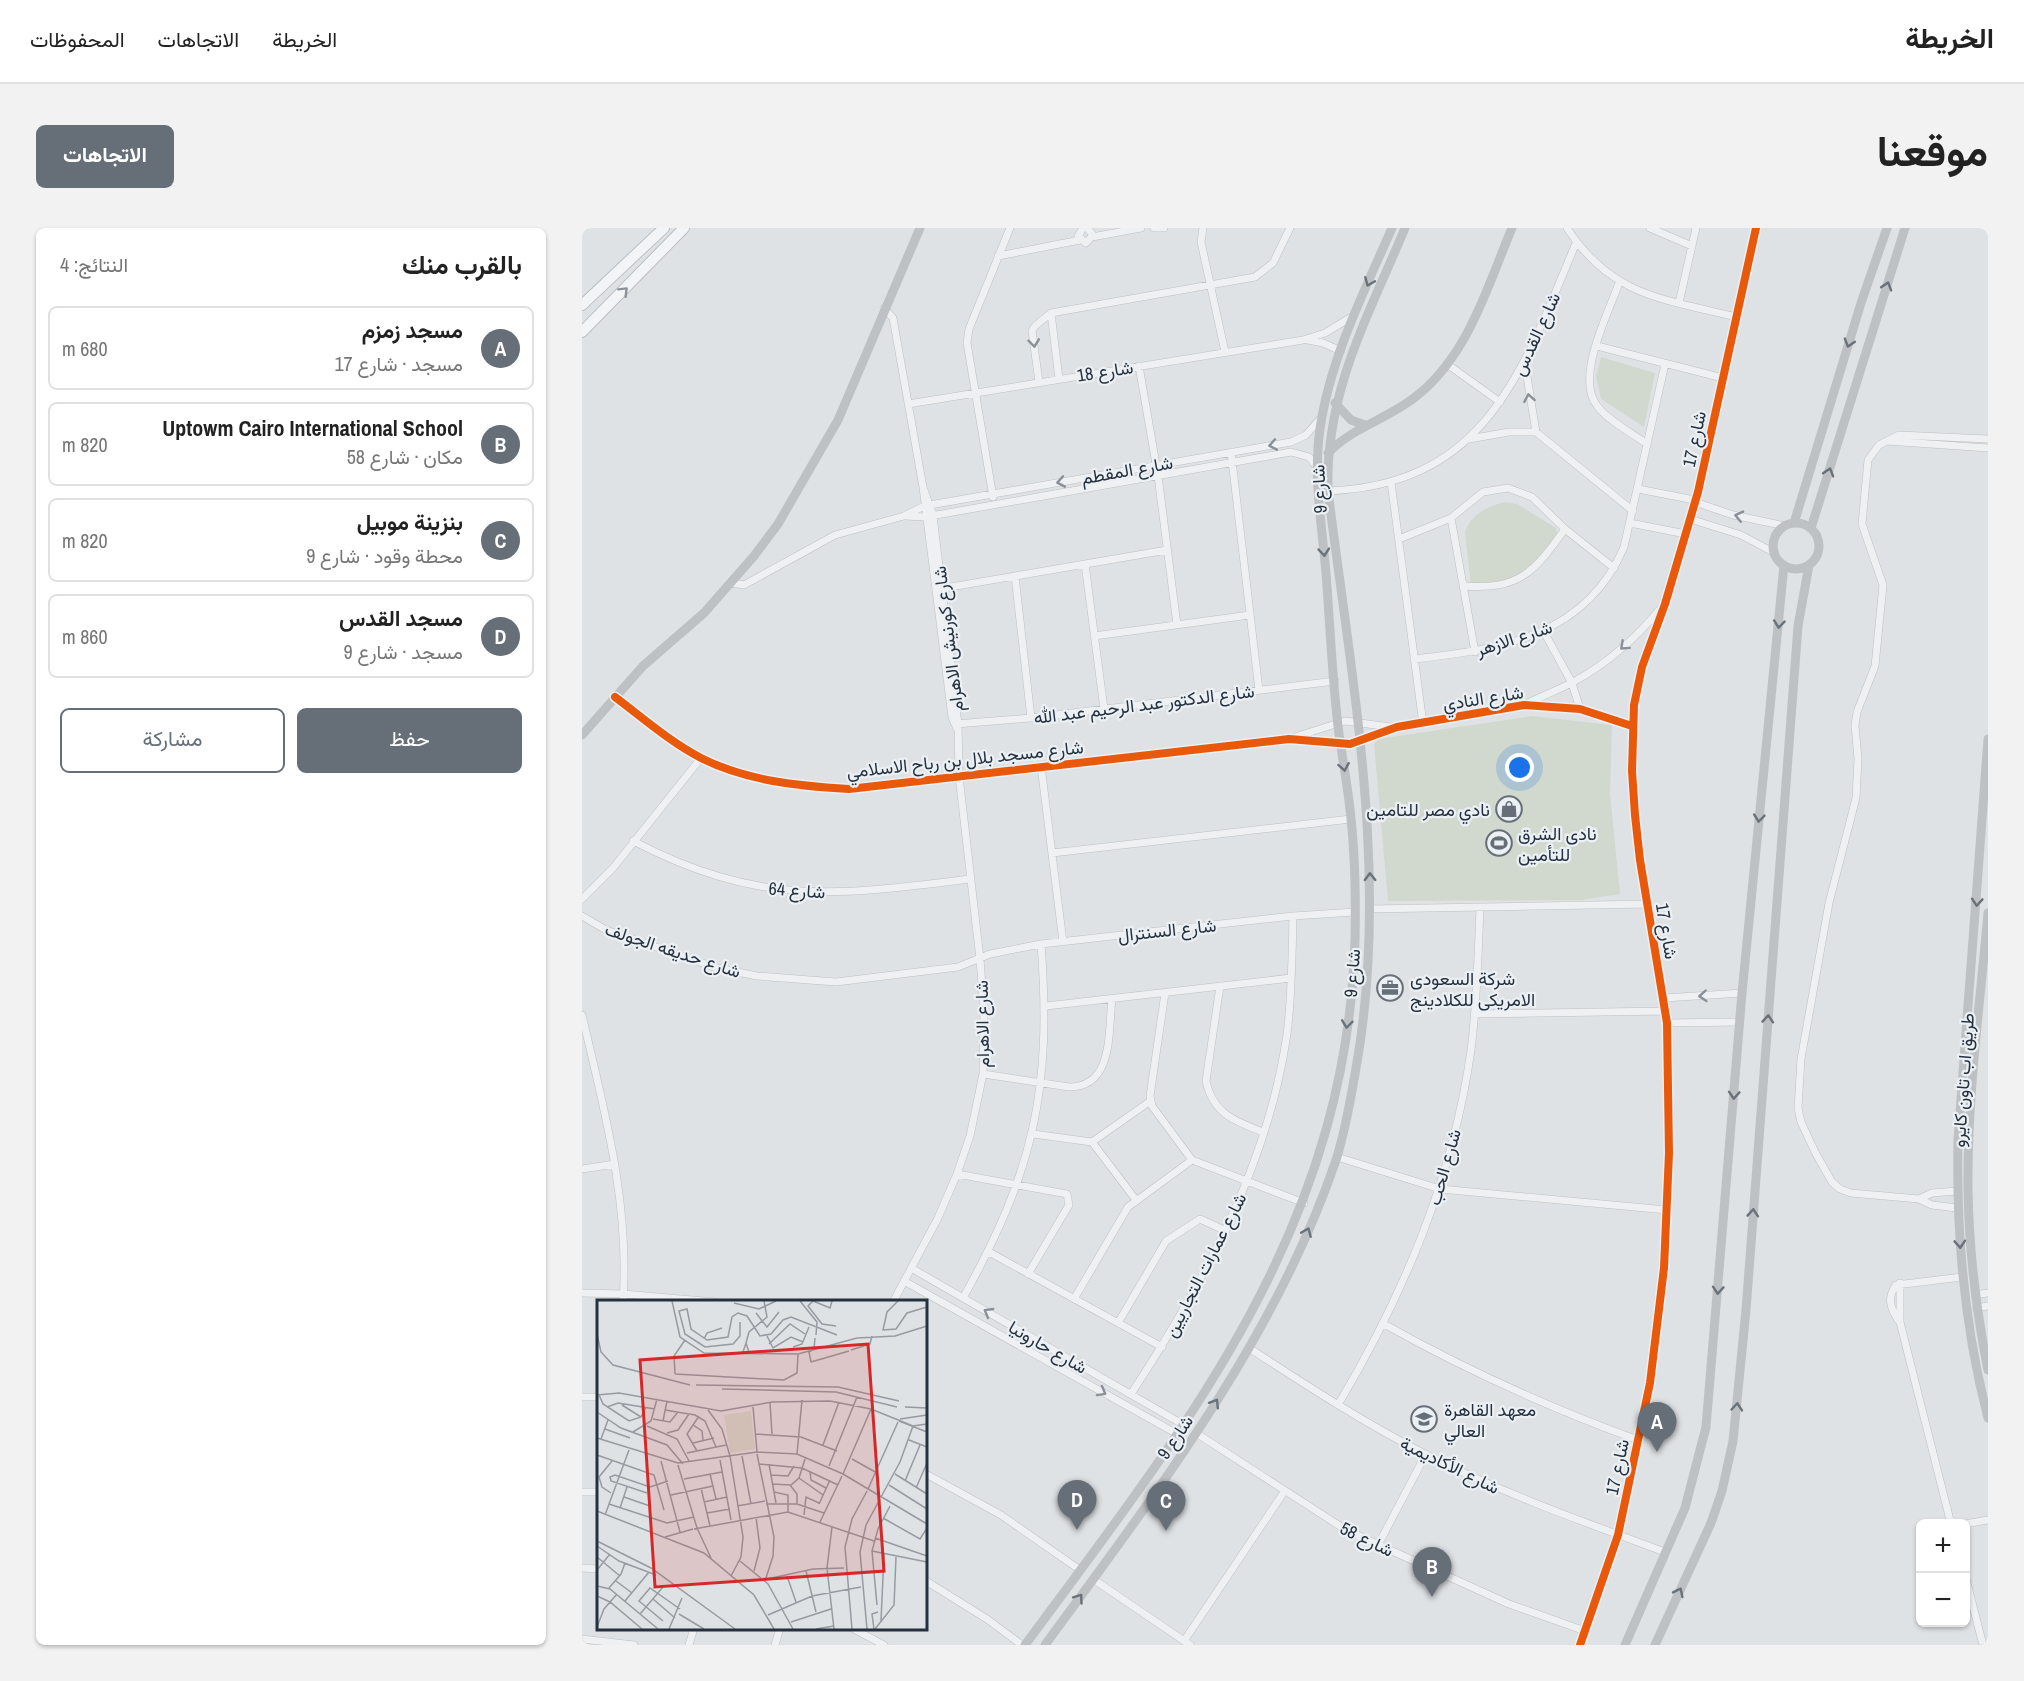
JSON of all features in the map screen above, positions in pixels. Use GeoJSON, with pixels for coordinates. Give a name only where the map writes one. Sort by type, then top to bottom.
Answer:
{"type":"FeatureCollection","features":[{"type":"Feature","properties":{"kind":"main road"},"geometry":{"type":"LineString","coordinates":[[582,305],[655,233],[664,228]]}},
{"type":"Feature","properties":{"kind":"main road"},"geometry":{"type":"LineString","coordinates":[[582,332],[684,228]]}},
{"type":"Feature","properties":{"kind":"main road"},"geometry":{"type":"LineString","coordinates":[[582,735],[643,666],[704,613],[766,540],[815,463],[848,398],[884,308],[920,228]]}},
{"type":"Feature","properties":{"kind":"main road","name":"شارع 9"},"geometry":{"type":"LineString","coordinates":[[1023,1645],[1179,1435],[1247,1321],[1276,1266],[1304,1203],[1326,1136],[1341,1068],[1353,975],[1355,912],[1350,804],[1338,724],[1317,467],[1322,417],[1341,351],[1392,228]]}},
{"type":"Feature","properties":{"kind":"main road","name":"شارع 9"},"geometry":{"type":"LineString","coordinates":[[1045,1645],[1196,1433],[1249,1348],[1290,1271],[1337,1157],[1359,1053],[1369,956],[1370,909],[1366,810],[1328,491],[1328,453],[1335,402],[1341,381],[1405,228]]}},
{"type":"Feature","properties":{"kind":"main road"},"geometry":{"type":"LineString","coordinates":[[1328,453],[1345,437],[1407,403],[1432,383],[1448,364],[1476,316],[1512,228]]}},
{"type":"Feature","properties":{"kind":"main road"},"geometry":{"type":"LineString","coordinates":[[1809,565],[1797,569],[1784,565],[1774,553],[1775,538],[1789,524],[1887,228]]}},
{"type":"Feature","properties":{"kind":"main road"},"geometry":{"type":"LineString","coordinates":[[1811,528],[1905,228]]}},
{"type":"Feature","properties":{"kind":"main road"},"geometry":{"type":"LineString","coordinates":[[1335,402],[1351,420],[1365,425]]}},
{"type":"Feature","properties":{"kind":"main road"},"geometry":{"type":"LineString","coordinates":[[1655,1645],[1712,1523],[1725,1483],[1733,1440],[1798,626],[1809,565],[1819,549],[1817,536],[1811,528],[1789,524]]}},
{"type":"Feature","properties":{"kind":"main road"},"geometry":{"type":"LineString","coordinates":[[1625,1645],[1691,1492],[1706,1427],[1739,1022],[1784,565]]}},
{"type":"Feature","properties":{"kind":"main road","name":"طريق اب تاون كايرو"},"geometry":{"type":"LineString","coordinates":[[1988,739],[1960,1106],[1957,1191],[1962,1277],[1972,1350],[1988,1418]]}},
{"type":"Feature","properties":{"kind":"main road"},"geometry":{"type":"LineString","coordinates":[[1350,804],[1358,803],[1366,810]]}},
{"type":"Feature","properties":{"kind":"main road","name":"طريق اب تاون كايرو"},"geometry":{"type":"LineString","coordinates":[[1988,913],[1969,1141],[1968,1208],[1976,1308],[1988,1370]]}},
{"type":"Feature","properties":{"kind":"main road"},"geometry":{"type":"LineString","coordinates":[[1962,1277],[1976,1308]]}},
{"type":"Feature","properties":{"kind":"street"},"geometry":{"type":"LineString","coordinates":[[994,504],[974,393],[968,336],[1010,228]]}},
{"type":"Feature","properties":{"kind":"street"},"geometry":{"type":"LineString","coordinates":[[1080,240],[1078,234],[1085,228],[1092,233],[1092,237]]}},
{"type":"Feature","properties":{"kind":"street"},"geometry":{"type":"LineString","coordinates":[[999,256],[1080,240],[1088,242],[1092,237],[1141,228]]}},
{"type":"Feature","properties":{"kind":"street"},"geometry":{"type":"LineString","coordinates":[[1154,228],[1164,228]]}},
{"type":"Feature","properties":{"kind":"street"},"geometry":{"type":"LineString","coordinates":[[1192,228],[1203,229],[1201,242],[1225,352]]}},
{"type":"Feature","properties":{"kind":"street"},"geometry":{"type":"LineString","coordinates":[[1039,382],[1032,331],[1051,313],[1211,287],[1262,273],[1277,257],[1290,228]]}},
{"type":"Feature","properties":{"kind":"street"},"geometry":{"type":"LineString","coordinates":[[1567,228],[1576,243],[1603,271],[1619,283],[1639,292],[1736,317]]}},
{"type":"Feature","properties":{"kind":"street"},"geometry":{"type":"LineString","coordinates":[[1650,228],[1692,246]]}},
{"type":"Feature","properties":{"kind":"street"},"geometry":{"type":"LineString","coordinates":[[1679,303],[1696,228]]}},
{"type":"Feature","properties":{"kind":"street","name":"شارع 17"},"geometry":{"type":"LineString","coordinates":[[1580,1645],[1618,1535],[1638,1440],[1658,1329],[1667,1210],[1667,1023],[1635,815],[1632,726],[1642,667],[1665,604],[1695,501],[1756,228]]}},
{"type":"Feature","properties":{"kind":"street","name":"شارع القدس"},"geometry":{"type":"LineString","coordinates":[[1328,491],[1361,490],[1391,482],[1437,462],[1469,439],[1500,402],[1525,363],[1576,243]]}},
{"type":"Feature","properties":{"kind":"street"},"geometry":{"type":"LineString","coordinates":[[1619,283],[1588,375],[1592,398],[1602,411],[1647,444]]}},
{"type":"Feature","properties":{"kind":"street","name":"شارع كورنيش الاهرام"},"geometry":{"type":"LineString","coordinates":[[884,308],[893,318],[929,517],[956,726]]}},
{"type":"Feature","properties":{"kind":"street"},"geometry":{"type":"LineString","coordinates":[[1051,313],[1059,379]]}},
{"type":"Feature","properties":{"kind":"street","name":"شارع 18"},"geometry":{"type":"LineString","coordinates":[[908,404],[1303,339],[1325,333],[1355,314]]}},
{"type":"Feature","properties":{"kind":"street","name":"شارع 18"},"geometry":{"type":"LineString","coordinates":[[1303,339],[1323,343],[1341,351]]}},
{"type":"Feature","properties":{"kind":"street"},"geometry":{"type":"LineString","coordinates":[[1598,346],[1723,378]]}},
{"type":"Feature","properties":{"kind":"street"},"geometry":{"type":"LineString","coordinates":[[1525,363],[1536,432]]}},
{"type":"Feature","properties":{"kind":"street"},"geometry":{"type":"LineString","coordinates":[[1448,364],[1500,402]]}},
{"type":"Feature","properties":{"kind":"street","name":"شارع الازهر"},"geometry":{"type":"LineString","coordinates":[[1414,659],[1475,652],[1544,632],[1564,621],[1581,607],[1614,568],[1624,547],[1665,364]]}},
{"type":"Feature","properties":{"kind":"street"},"geometry":{"type":"LineString","coordinates":[[1139,366],[1158,476],[1177,625]]}},
{"type":"Feature","properties":{"kind":"street","name":"شارع المقطم"},"geometry":{"type":"LineString","coordinates":[[927,506],[1299,439],[1312,430],[1322,417]]}},
{"type":"Feature","properties":{"kind":"street"},"geometry":{"type":"LineString","coordinates":[[1469,439],[1503,433],[1536,432],[1633,511]]}},
{"type":"Feature","properties":{"kind":"street"},"geometry":{"type":"LineString","coordinates":[[1957,1208],[1932,1205],[1919,1199],[1851,1193],[1840,1189],[1832,1182],[1816,1154],[1801,1122],[1798,1108],[1801,1059],[1829,903],[1856,798],[1858,778],[1856,718],[1875,666],[1883,585],[1864,533],[1862,514],[1868,460],[1875,448],[1899,435],[1988,439]]}},
{"type":"Feature","properties":{"kind":"street"},"geometry":{"type":"LineString","coordinates":[[1941,436],[1941,444]]}},
{"type":"Feature","properties":{"kind":"street"},"geometry":{"type":"LineString","coordinates":[[1887,441],[1988,448]]}},
{"type":"Feature","properties":{"kind":"street"},"geometry":{"type":"LineString","coordinates":[[1231,452],[1259,690]]}},
{"type":"Feature","properties":{"kind":"street","name":"شارع المقطم"},"geometry":{"type":"LineString","coordinates":[[929,517],[1297,453],[1309,458],[1317,467]]}},
{"type":"Feature","properties":{"kind":"street"},"geometry":{"type":"LineString","coordinates":[[1391,482],[1423,724]]}},
{"type":"Feature","properties":{"kind":"street"},"geometry":{"type":"LineString","coordinates":[[1399,539],[1451,518],[1483,492],[1508,488],[1532,497],[1565,528],[1614,568]]}},
{"type":"Feature","properties":{"kind":"street"},"geometry":{"type":"LineString","coordinates":[[1638,489],[1695,501],[1733,514],[1789,524]]}},
{"type":"Feature","properties":{"kind":"street"},"geometry":{"type":"LineString","coordinates":[[731,583],[740,585],[749,583],[835,535],[904,516],[927,506]]}},
{"type":"Feature","properties":{"kind":"street"},"geometry":{"type":"LineString","coordinates":[[904,516],[929,517]]}},
{"type":"Feature","properties":{"kind":"street"},"geometry":{"type":"LineString","coordinates":[[1451,518],[1475,652]]}},
{"type":"Feature","properties":{"kind":"street"},"geometry":{"type":"LineString","coordinates":[[1690,519],[1741,535],[1774,553]]}},
{"type":"Feature","properties":{"kind":"street"},"geometry":{"type":"LineString","coordinates":[[1630,523],[1686,534]]}},
{"type":"Feature","properties":{"kind":"street"},"geometry":{"type":"LineString","coordinates":[[1464,586],[1498,587],[1519,580],[1536,568],[1565,528]]}},
{"type":"Feature","properties":{"kind":"street"},"geometry":{"type":"LineString","coordinates":[[938,589],[1167,550]]}},
{"type":"Feature","properties":{"kind":"street"},"geometry":{"type":"LineString","coordinates":[[1085,564],[1104,709]]}},
{"type":"Feature","properties":{"kind":"street"},"geometry":{"type":"LineString","coordinates":[[1015,576],[1031,718]]}},
{"type":"Feature","properties":{"kind":"street","name":"شارع النادي"},"geometry":{"type":"LineString","coordinates":[[1338,724],[1349,720],[1397,727],[1524,705],[1572,683],[1614,655],[1642,631],[1665,604]]}},
{"type":"Feature","properties":{"kind":"street"},"geometry":{"type":"LineString","coordinates":[[1094,636],[1250,615]]}},
{"type":"Feature","properties":{"kind":"street"},"geometry":{"type":"LineString","coordinates":[[1544,632],[1572,683],[1580,709]]}},
{"type":"Feature","properties":{"kind":"street","name":"شارع الدكتور عبد الرحيم عبد الله"},"geometry":{"type":"LineString","coordinates":[[956,726],[1335,681]]}},
{"type":"Feature","properties":{"kind":"street","name":"شارع مسجد بلال بن رباح الاسلامي"},"geometry":{"type":"LineString","coordinates":[[615,697],[701,758],[756,777],[828,788],[872,787],[1289,739],[1340,743]]}},
{"type":"Feature","properties":{"kind":"street","name":"شارع النادي"},"geometry":{"type":"LineString","coordinates":[[1524,705],[1580,709],[1632,726]]}},
{"type":"Feature","properties":{"kind":"street","name":"شارع مسجد بلال بن رباح الاسلامي"},"geometry":{"type":"LineString","coordinates":[[1289,739],[1338,724]]}},
{"type":"Feature","properties":{"kind":"street","name":"شارع الاهرام"},"geometry":{"type":"LineString","coordinates":[[894,1300],[937,1220],[957,1174],[970,1136],[983,1074],[984,1012],[980,959],[969,879],[956,726]]}},
{"type":"Feature","properties":{"kind":"street","name":"شارع النادي"},"geometry":{"type":"LineString","coordinates":[[1340,743],[1359,742],[1397,727]]}},
{"type":"Feature","properties":{"kind":"street"},"geometry":{"type":"LineString","coordinates":[[582,898],[613,868],[701,758]]}},
{"type":"Feature","properties":{"kind":"street"},"geometry":{"type":"LineString","coordinates":[[1041,766],[1063,942]]}},
{"type":"Feature","properties":{"kind":"street"},"geometry":{"type":"LineString","coordinates":[[1052,853],[1351,819]]}},
{"type":"Feature","properties":{"kind":"street","name":"شارع 64"},"geometry":{"type":"LineString","coordinates":[[633,841],[702,873],[776,890],[852,893],[969,879]]}},
{"type":"Feature","properties":{"kind":"street"},"geometry":{"type":"LineString","coordinates":[[1370,909],[1480,909],[1647,904]]}},
{"type":"Feature","properties":{"kind":"street","name":"شارع الحب"},"geometry":{"type":"LineString","coordinates":[[1338,1405],[1384,1324],[1408,1274],[1440,1189],[1464,1088],[1475,1014],[1480,909]]}},
{"type":"Feature","properties":{"kind":"street","name":"شارع السنترال"},"geometry":{"type":"LineString","coordinates":[[980,959],[1001,951],[1041,944],[1293,916],[1355,912]]}},
{"type":"Feature","properties":{"kind":"street","name":"شارع عمارات التجاريين"},"geometry":{"type":"LineString","coordinates":[[1131,1394],[1162,1347],[1226,1231],[1248,1182],[1284,1053],[1291,978],[1293,916]]}},
{"type":"Feature","properties":{"kind":"street","name":"شارع حديقه الجولف"},"geometry":{"type":"LineString","coordinates":[[582,919],[606,930],[717,968],[796,981],[876,979],[958,967],[980,959]]}},
{"type":"Feature","properties":{"kind":"street"},"geometry":{"type":"LineString","coordinates":[[963,1298],[988,1252],[1018,1184],[1033,1134],[1042,1083],[1046,1006],[1041,944]]}},
{"type":"Feature","properties":{"kind":"street"},"geometry":{"type":"LineString","coordinates":[[1046,1006],[1291,978]]}},
{"type":"Feature","properties":{"kind":"street"},"geometry":{"type":"LineString","coordinates":[[1220,986],[1206,1081],[1208,1092],[1213,1102],[1227,1117],[1263,1132]]}},
{"type":"Feature","properties":{"kind":"street"},"geometry":{"type":"LineString","coordinates":[[1165,993],[1149,1102],[1192,1160],[1304,1203]]}},
{"type":"Feature","properties":{"kind":"street"},"geometry":{"type":"LineString","coordinates":[[1664,999],[1742,993]]}},
{"type":"Feature","properties":{"kind":"street"},"geometry":{"type":"LineString","coordinates":[[983,1074],[1081,1087],[1092,1082],[1104,1064],[1112,999]]}},
{"type":"Feature","properties":{"kind":"street"},"geometry":{"type":"LineString","coordinates":[[1475,1014],[1666,1011]]}},
{"type":"Feature","properties":{"kind":"street"},"geometry":{"type":"LineString","coordinates":[[582,1015],[585,1045],[600,1083],[615,1164],[620,1205],[623,1298]]}},
{"type":"Feature","properties":{"kind":"street"},"geometry":{"type":"LineString","coordinates":[[1667,1023],[1739,1022]]}},
{"type":"Feature","properties":{"kind":"street"},"geometry":{"type":"LineString","coordinates":[[1033,1134],[1092,1142],[1149,1102]]}},
{"type":"Feature","properties":{"kind":"street"},"geometry":{"type":"LineString","coordinates":[[1092,1142],[1136,1200]]}},
{"type":"Feature","properties":{"kind":"street"},"geometry":{"type":"LineString","coordinates":[[1337,1157],[1440,1189],[1667,1210]]}},
{"type":"Feature","properties":{"kind":"street"},"geometry":{"type":"LineString","coordinates":[[1074,1299],[1128,1207],[1192,1160]]}},
{"type":"Feature","properties":{"kind":"street"},"geometry":{"type":"LineString","coordinates":[[582,1169],[615,1164]]}},
{"type":"Feature","properties":{"kind":"street"},"geometry":{"type":"LineString","coordinates":[[957,1174],[1061,1191],[1070,1199],[1069,1205],[1028,1274]]}},
{"type":"Feature","properties":{"kind":"street"},"geometry":{"type":"LineString","coordinates":[[1919,1199],[1932,1193],[1957,1191]]}},
{"type":"Feature","properties":{"kind":"street"},"geometry":{"type":"LineString","coordinates":[[1118,1323],[1166,1241],[1200,1219],[1226,1231]]}},
{"type":"Feature","properties":{"kind":"street"},"geometry":{"type":"LineString","coordinates":[[988,1252],[1162,1347]]}},
{"type":"Feature","properties":{"kind":"street","name":"شارع حارونيا"},"geometry":{"type":"LineString","coordinates":[[911,1268],[1184,1425]]}},
{"type":"Feature","properties":{"kind":"street"},"geometry":{"type":"LineString","coordinates":[[1947,1519],[1900,1322],[1890,1304],[1893,1290],[1900,1283],[1962,1277]]}},
{"type":"Feature","properties":{"kind":"street","name":"شارع حارونيا"},"geometry":{"type":"LineString","coordinates":[[904,1281],[1179,1435]]}},
{"type":"Feature","properties":{"kind":"street"},"geometry":{"type":"LineString","coordinates":[[582,1293],[669,1300]]}},
{"type":"Feature","properties":{"kind":"street"},"geometry":{"type":"LineString","coordinates":[[1975,1295],[1988,1293]]}},
{"type":"Feature","properties":{"kind":"street"},"geometry":{"type":"LineString","coordinates":[[1976,1308],[1988,1306]]}},
{"type":"Feature","properties":{"kind":"street"},"geometry":{"type":"LineString","coordinates":[[1384,1324],[1529,1398],[1638,1440]]}},
{"type":"Feature","properties":{"kind":"street","name":"شارع الأكاديمية"},"geometry":{"type":"LineString","coordinates":[[1249,1348],[1338,1405],[1426,1454],[1517,1496],[1665,1552]]}},
{"type":"Feature","properties":{"kind":"street","name":"شارع 58"},"geometry":{"type":"LineString","coordinates":[[1196,1433],[1346,1530],[1509,1604],[1585,1632]]}},
{"type":"Feature","properties":{"kind":"street"},"geometry":{"type":"LineString","coordinates":[[1378,1545],[1426,1454]]}},
{"type":"Feature","properties":{"kind":"street"},"geometry":{"type":"LineString","coordinates":[[927,1475],[1001,1515],[1080,1570]]}},
{"type":"Feature","properties":{"kind":"street"},"geometry":{"type":"LineString","coordinates":[[1093,1579],[1187,1643],[1284,1492]]}},
{"type":"Feature","properties":{"kind":"street"},"geometry":{"type":"LineString","coordinates":[[1970,1523],[1986,1518]]}},
{"type":"Feature","properties":{"kind":"street"},"geometry":{"type":"LineString","coordinates":[[582,1568],[597,1569]]}},
{"type":"Feature","properties":{"kind":"street"},"geometry":{"type":"LineString","coordinates":[[927,1582],[987,1619],[1023,1645]]}},
{"type":"Feature","properties":{"kind":"street"},"geometry":{"type":"LineString","coordinates":[[1970,1597],[1983,1645]]}},
{"type":"Feature","properties":{"kind":"street"},"geometry":{"type":"LineString","coordinates":[[689,1645],[694,1630]]}},
{"type":"Feature","properties":{"kind":"street"},"geometry":{"type":"LineString","coordinates":[[775,1645],[780,1630]]}},
{"type":"Feature","properties":{"kind":"street"},"geometry":{"type":"LineString","coordinates":[[854,1630],[884,1645]]}},
{"type":"Feature","properties":{"kind":"street"},"geometry":{"type":"LineString","coordinates":[[582,1639],[634,1645]]}},
{"type":"Feature","properties":{"kind":"shaded area"},"geometry":{"type":"Polygon","coordinates":[[[1601,357],[1655,373],[1644,427],[1601,399],[1596,376],[1601,357]]]}},
{"type":"Feature","properties":{"kind":"shaded area"},"geometry":{"type":"Polygon","coordinates":[[[1506,502],[1517,504],[1556,528],[1559,540],[1541,564],[1523,577],[1501,584],[1471,587],[1465,532],[1467,526],[1481,512],[1506,502]]]}},
{"type":"Feature","properties":{"kind":"shaded area","name":"نادى الشرق للتأمين"},"geometry":{"type":"Polygon","coordinates":[[[1532,716],[1612,725],[1610,793],[1620,894],[1582,900],[1388,901],[1374,744],[1378,739],[1532,716]]]}},
{"type":"Feature","properties":{"kind":"cycle path"},"geometry":{"type":"LineString","coordinates":[[1580,1645],[1618,1535],[1650,1383],[1664,1268],[1669,1153],[1667,1023],[1640,860],[1635,815],[1632,771],[1634,705],[1642,667],[1665,604],[1698,492],[1756,228]]}},
{"type":"Feature","properties":{"kind":"cycle path"},"geometry":{"type":"LineString","coordinates":[[615,697],[678,745],[718,766],[773,781],[849,789],[1289,739],[1350,744],[1397,727],[1524,705],[1580,709],[1632,726]]}},
{"type":"Feature","properties":{"kind":"place","name":"نادي مصر للتامين"},"geometry":{"type":"Point","coordinates":[1509,809]}},
{"type":"Feature","properties":{"kind":"place","name":"نادى الشرق للتأمين"},"geometry":{"type":"Point","coordinates":[1499,843]}},
{"type":"Feature","properties":{"kind":"place","name":"شركة السعودى الامريكى للكلادينج"},"geometry":{"type":"Point","coordinates":[1390,988]}},
{"type":"Feature","properties":{"kind":"place","name":"معهد القاهرة العالي"},"geometry":{"type":"Point","coordinates":[1424,1419]}},
{"type":"Feature","properties":{"kind":"place","name":"مسجد زمزم"},"geometry":{"type":"Point","coordinates":[1657,1452]}},
{"type":"Feature","properties":{"kind":"place","name":"مسجد القدس"},"geometry":{"type":"Point","coordinates":[1077,1530]}},
{"type":"Feature","properties":{"kind":"place","name":"بنزينة موبيل"},"geometry":{"type":"Point","coordinates":[1166,1531]}},
{"type":"Feature","properties":{"kind":"place","name":"Uptowm Cairo International School"},"geometry":{"type":"Point","coordinates":[1432,1597]}}]}
